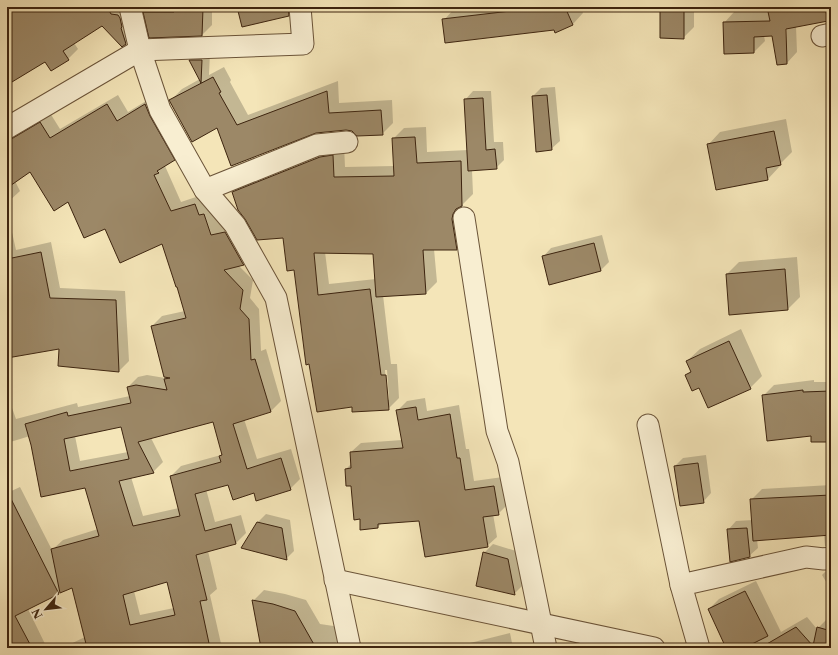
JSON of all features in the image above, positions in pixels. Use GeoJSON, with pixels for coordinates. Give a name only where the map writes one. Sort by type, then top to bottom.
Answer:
{"type":"FeatureCollection","features":[{"type":"Feature","properties":{"kind":"street"},"geometry":{"type":"LineString","coordinates":[[130,7],[140,50],[160,110],[204,190],[234,225],[276,298],[350,648]]}},
{"type":"Feature","properties":{"kind":"street"},"geometry":{"type":"LineString","coordinates":[[7,128],[140,50],[303,44],[300,7]]}},
{"type":"Feature","properties":{"kind":"street"},"geometry":{"type":"LineString","coordinates":[[204,190],[317,145],[347,142]]}},
{"type":"Feature","properties":{"kind":"street"},"geometry":{"type":"LineString","coordinates":[[464,218],[497,431],[508,462],[546,648]]}},
{"type":"Feature","properties":{"kind":"street"},"geometry":{"type":"LineString","coordinates":[[648,425],[681,585],[699,648]]}},
{"type":"Feature","properties":{"kind":"street"},"geometry":{"type":"LineString","coordinates":[[681,585],[806,557],[824,559],[831,558]]}},
{"type":"Feature","properties":{"kind":"street"},"geometry":{"type":"LineString","coordinates":[[336,580],[654,648]]}},
{"type":"Feature","properties":{"kind":"building"},"geometry":{"type":"Polygon","coordinates":[[[7,7],[107,7],[111,14],[118,15],[120,18],[121,28],[126,44],[122,47],[102,26],[63,51],[69,60],[51,71],[45,62],[7,85],[7,7]]]}},
{"type":"Feature","properties":{"kind":"building"},"geometry":{"type":"Polygon","coordinates":[[[174,7],[203,8],[202,36],[149,38],[143,12],[174,12],[174,7]]]}},
{"type":"Feature","properties":{"kind":"building"},"geometry":{"type":"Polygon","coordinates":[[[237,7],[288,7],[289,16],[242,27],[237,7]]]}},
{"type":"Feature","properties":{"kind":"building"},"geometry":{"type":"Polygon","coordinates":[[[545,7],[565,7],[573,25],[555,33],[554,30],[445,43],[442,19],[545,7]]]}},
{"type":"Feature","properties":{"kind":"building"},"geometry":{"type":"Polygon","coordinates":[[[660,7],[684,7],[684,39],[660,38],[660,7]]]}},
{"type":"Feature","properties":{"kind":"building"},"geometry":{"type":"Polygon","coordinates":[[[767,7],[825,7],[828,21],[786,29],[787,64],[777,65],[772,36],[754,37],[754,53],[724,54],[723,22],[770,21],[767,7]]]}},
{"type":"Feature","properties":{"kind":"building"},"geometry":{"type":"Polygon","coordinates":[[[189,60],[202,60],[201,83],[189,60]]]}},
{"type":"Feature","properties":{"kind":"building"},"geometry":{"type":"Polygon","coordinates":[[[213,77],[221,92],[219,93],[237,125],[327,91],[329,113],[381,110],[383,135],[357,136],[352,131],[346,130],[316,133],[231,166],[217,128],[192,142],[169,100],[213,77]]]}},
{"type":"Feature","properties":{"kind":"building"},"geometry":{"type":"Polygon","coordinates":[[[547,95],[552,150],[536,152],[532,96],[547,95]]]}},
{"type":"Feature","properties":{"kind":"building"},"geometry":{"type":"Polygon","coordinates":[[[483,98],[486,150],[495,149],[497,169],[468,171],[464,99],[483,98]]]}},
{"type":"Feature","properties":{"kind":"building"},"geometry":{"type":"Polygon","coordinates":[[[107,104],[117,121],[145,104],[150,116],[175,160],[157,171],[159,173],[154,175],[171,211],[195,204],[199,215],[204,214],[211,235],[225,232],[244,265],[224,270],[243,290],[240,309],[249,319],[251,360],[255,359],[271,412],[233,424],[247,469],[281,458],[291,490],[256,501],[254,493],[233,500],[228,485],[195,494],[205,531],[231,524],[236,544],[196,555],[207,600],[200,601],[210,648],[87,648],[72,588],[60,593],[51,549],[99,536],[85,488],[41,497],[31,445],[25,424],[67,412],[68,416],[131,403],[127,387],[136,385],[167,390],[164,379],[170,378],[164,377],[151,326],[186,318],[162,244],[120,263],[105,229],[84,238],[68,202],[54,211],[30,172],[7,188],[7,140],[40,122],[50,138],[107,104]],[[213,422],[138,442],[154,473],[119,481],[133,526],[180,516],[170,476],[221,462],[219,456],[222,455],[213,422]],[[121,427],[64,439],[70,471],[129,459],[121,427]],[[167,582],[123,595],[130,625],[175,615],[167,582]]]}},
{"type":"Feature","properties":{"kind":"building"},"geometry":{"type":"Polygon","coordinates":[[[774,131],[781,165],[766,168],[768,180],[716,190],[707,144],[774,131]]]}},
{"type":"Feature","properties":{"kind":"building"},"geometry":{"type":"Polygon","coordinates":[[[415,137],[417,163],[461,161],[462,206],[456,209],[452,219],[457,250],[423,250],[426,294],[376,297],[373,254],[314,253],[318,295],[370,289],[381,375],[386,375],[389,410],[352,412],[352,407],[317,412],[309,364],[306,365],[294,270],[287,271],[283,238],[257,240],[238,210],[232,192],[320,157],[333,155],[334,177],[394,176],[392,138],[415,137]]]}},
{"type":"Feature","properties":{"kind":"building"},"geometry":{"type":"Polygon","coordinates":[[[594,243],[601,271],[549,285],[542,256],[594,243]]]}},
{"type":"Feature","properties":{"kind":"building"},"geometry":{"type":"Polygon","coordinates":[[[41,252],[50,298],[116,300],[119,372],[58,366],[59,349],[7,358],[7,259],[41,252]]]}},
{"type":"Feature","properties":{"kind":"building"},"geometry":{"type":"Polygon","coordinates":[[[785,269],[788,310],[729,315],[726,274],[785,269]]]}},
{"type":"Feature","properties":{"kind":"building"},"geometry":{"type":"Polygon","coordinates":[[[729,341],[751,389],[708,408],[699,388],[692,391],[685,375],[691,372],[686,361],[729,341]]]}},
{"type":"Feature","properties":{"kind":"building"},"geometry":{"type":"Polygon","coordinates":[[[803,390],[803,392],[831,391],[831,442],[811,442],[811,436],[767,441],[762,395],[803,390]]]}},
{"type":"Feature","properties":{"kind":"building"},"geometry":{"type":"Polygon","coordinates":[[[416,407],[418,420],[450,414],[457,458],[460,458],[465,490],[494,486],[499,515],[483,517],[488,547],[425,557],[419,521],[378,524],[378,528],[360,530],[360,519],[354,520],[351,486],[346,486],[345,469],[351,468],[350,452],[403,448],[396,410],[416,407]]]}},
{"type":"Feature","properties":{"kind":"building"},"geometry":{"type":"Polygon","coordinates":[[[698,463],[704,503],[680,506],[674,466],[698,463]]]}},
{"type":"Feature","properties":{"kind":"building"},"geometry":{"type":"Polygon","coordinates":[[[7,491],[59,594],[15,616],[32,648],[7,648],[7,491]]]}},
{"type":"Feature","properties":{"kind":"building"},"geometry":{"type":"Polygon","coordinates":[[[831,495],[831,535],[753,541],[750,499],[831,495]]]}},
{"type":"Feature","properties":{"kind":"building"},"geometry":{"type":"Polygon","coordinates":[[[257,522],[282,528],[287,560],[241,548],[257,522]]]}},
{"type":"Feature","properties":{"kind":"building"},"geometry":{"type":"Polygon","coordinates":[[[747,528],[750,557],[730,562],[727,529],[747,528]]]}},
{"type":"Feature","properties":{"kind":"building"},"geometry":{"type":"Polygon","coordinates":[[[483,552],[508,559],[515,595],[476,586],[483,552]]]}},
{"type":"Feature","properties":{"kind":"building"},"geometry":{"type":"Polygon","coordinates":[[[745,591],[768,636],[744,648],[726,648],[708,609],[745,591]]]}},
{"type":"Feature","properties":{"kind":"building"},"geometry":{"type":"Polygon","coordinates":[[[252,600],[273,604],[295,611],[316,648],[261,648],[252,600]]]}},
{"type":"Feature","properties":{"kind":"building"},"geometry":{"type":"Polygon","coordinates":[[[796,627],[813,646],[817,627],[831,631],[831,648],[760,648],[796,627]]]}}]}
